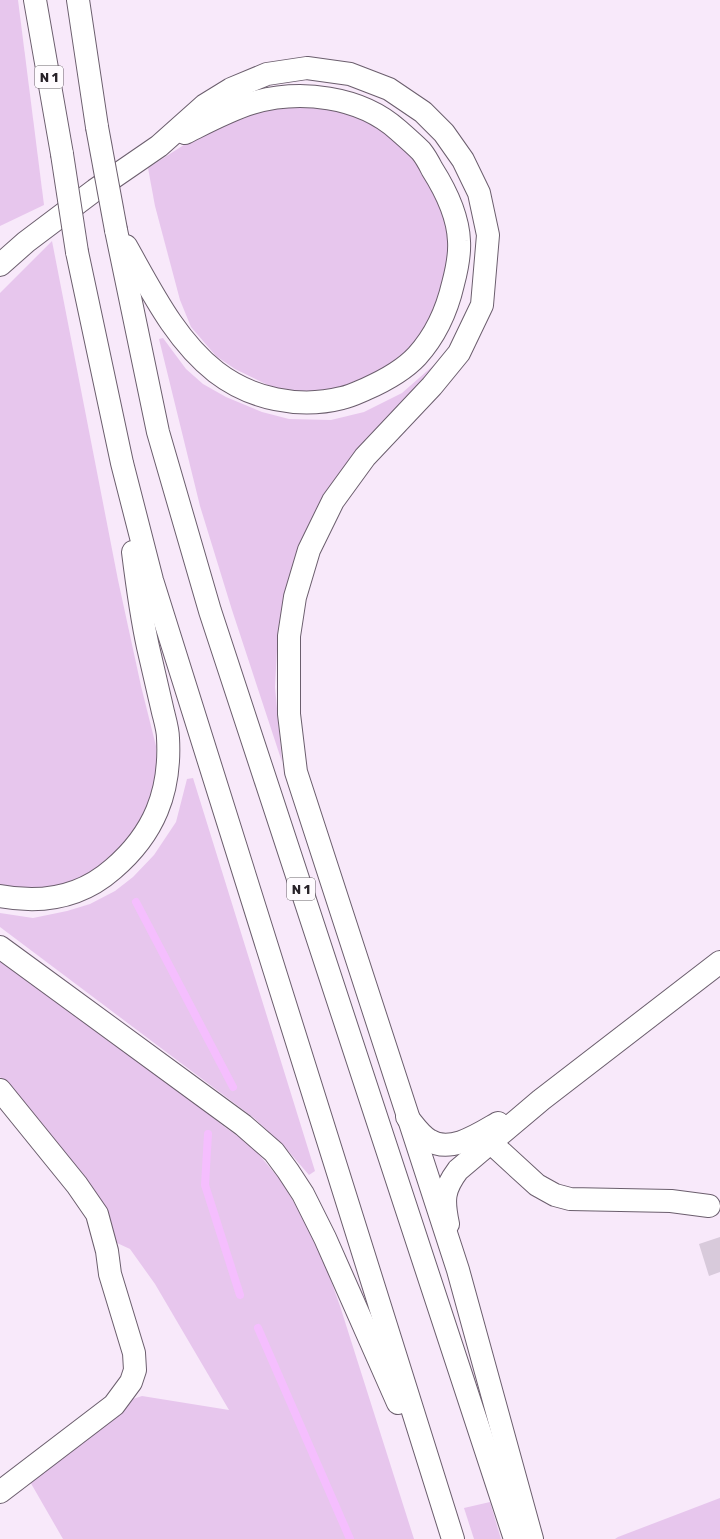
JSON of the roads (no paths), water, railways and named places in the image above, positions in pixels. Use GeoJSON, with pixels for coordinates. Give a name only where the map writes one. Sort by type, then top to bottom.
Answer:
{"type":"FeatureCollection","features":[{"type":"Feature","properties":{"kind":"main road","name":"N 1"},"geometry":{"type":"LineString","coordinates":[[35,0],[62,154],[77,252],[122,463],[152,580],[453,1539]]}},
{"type":"Feature","properties":{"kind":"main road","name":"N 1"},"geometry":{"type":"LineString","coordinates":[[78,0],[97,127],[116,230],[158,432],[210,611],[515,1539]]}},
{"type":"Feature","properties":{"kind":"main road"},"geometry":{"type":"LineString","coordinates":[[0,265],[26,242],[89,194],[159,146],[205,105],[231,89],[267,74],[307,68],[350,74],[389,89],[423,112],[444,133],[463,160],[479,194],[488,235],[482,305],[459,353],[432,386],[365,457],[333,501],[309,550],[295,597],[289,636],[289,714],[296,772],[407,1118],[458,1270]]}},
{"type":"Feature","properties":{"kind":"main road"},"geometry":{"type":"LineString","coordinates":[[116,230],[183,339],[202,360],[217,373],[244,390],[277,400],[308,403],[343,398],[386,380],[416,357],[436,328],[448,303],[458,263],[459,240],[454,212],[446,191],[422,152],[388,121],[365,109],[330,98],[290,96],[252,103],[220,116],[159,146]]}},
{"type":"Feature","properties":{"kind":"main road"},"geometry":{"type":"LineString","coordinates":[[0,896],[15,898],[59,897],[91,885],[106,875],[135,848],[147,832],[159,810],[165,786],[168,737],[141,614],[122,463]]}},
{"type":"Feature","properties":{"kind":"main road"},"geometry":{"type":"LineString","coordinates":[[0,947],[243,1125],[274,1152],[304,1194],[439,1494]]}},
{"type":"Feature","properties":{"kind":"main road"},"geometry":{"type":"LineString","coordinates":[[532,1539],[458,1270],[446,1216],[444,1201],[446,1191],[450,1181],[458,1170],[490,1142],[541,1100],[720,962]]}},
{"type":"Feature","properties":{"kind":"main road"},"geometry":{"type":"LineString","coordinates":[[0,1090],[77,1185],[97,1214],[107,1251],[110,1274],[134,1353],[135,1370],[131,1382],[114,1405],[0,1492]]}},
{"type":"Feature","properties":{"kind":"main road"},"geometry":{"type":"LineString","coordinates":[[407,1118],[429,1141],[439,1145],[450,1145],[470,1138],[541,1100]]}},
{"type":"Feature","properties":{"kind":"main road"},"geometry":{"type":"LineString","coordinates":[[490,1142],[537,1185],[555,1195],[570,1200],[671,1201],[709,1206]]}},
{"type":"Feature","properties":{"kind":"waterway"},"geometry":{"type":"LineString","coordinates":[[136,902],[233,1087]]}},
{"type":"Feature","properties":{"kind":"waterway"},"geometry":{"type":"LineString","coordinates":[[208,1134],[205,1185],[240,1295]]}},
{"type":"Feature","properties":{"kind":"waterway"},"geometry":{"type":"LineString","coordinates":[[258,1328],[350,1539]]}}]}
